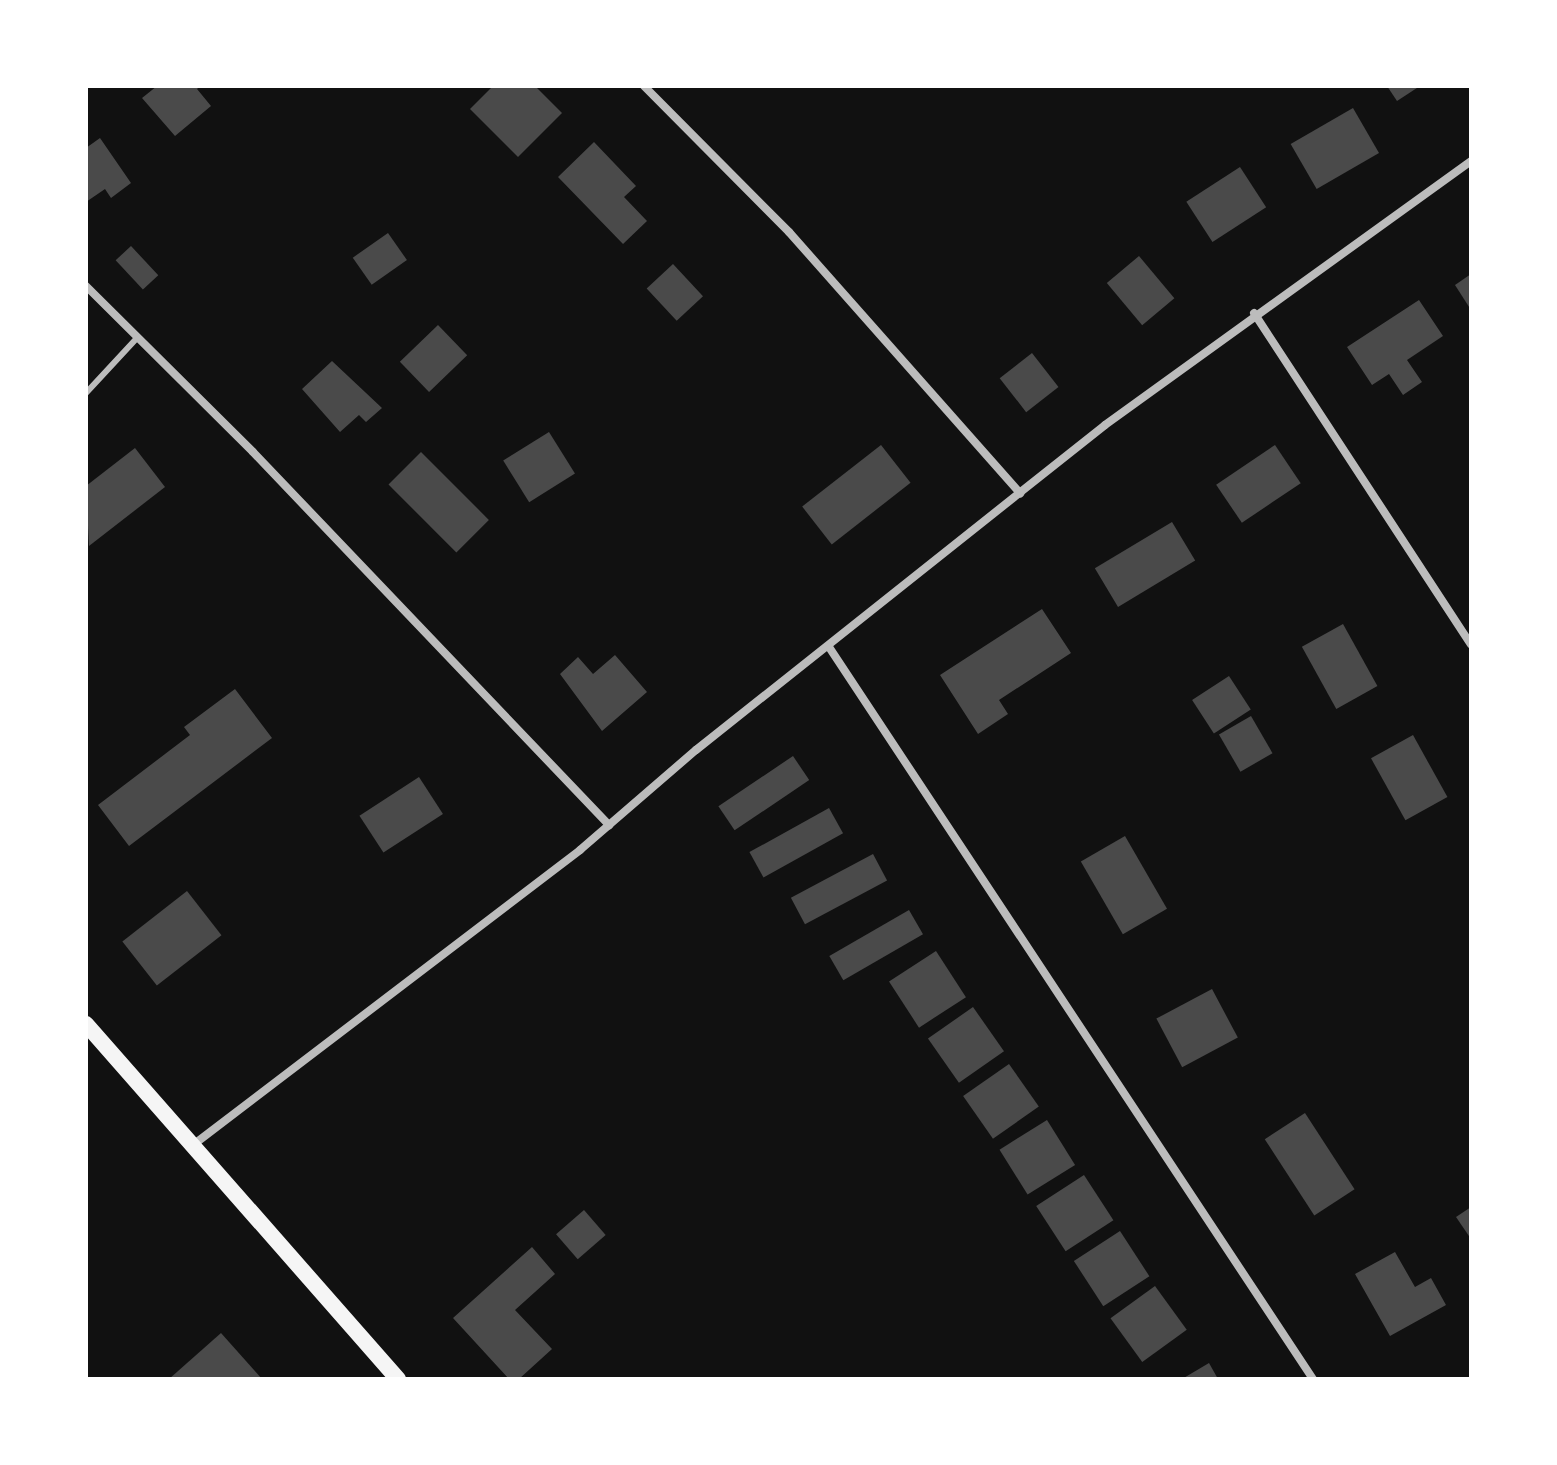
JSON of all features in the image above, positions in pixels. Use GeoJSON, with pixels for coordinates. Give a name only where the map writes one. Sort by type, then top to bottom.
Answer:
{"type":"FeatureCollection","features":[{"type":"Feature","properties":{"kind":"main road"},"geometry":{"type":"LineString","coordinates":[[86,1024],[398,1379]]}},
{"type":"Feature","properties":{"kind":"street"},"geometry":{"type":"LineString","coordinates":[[644,86],[789,232],[1020,493]]}},
{"type":"Feature","properties":{"kind":"street"},"geometry":{"type":"LineString","coordinates":[[193,1145],[609,825],[1020,493],[1254,313],[1471,161]]}},
{"type":"Feature","properties":{"kind":"street"},"geometry":{"type":"LineString","coordinates":[[86,286],[264,463],[609,825]]}},
{"type":"Feature","properties":{"kind":"street"},"geometry":{"type":"LineString","coordinates":[[1254,313],[1471,644]]}},
{"type":"Feature","properties":{"kind":"street"},"geometry":{"type":"LineString","coordinates":[[829,647],[1313,1379]]}},
{"type":"Feature","properties":{"kind":"lane"},"geometry":{"type":"LineString","coordinates":[[86,393],[136,339]]}},
{"type":"Feature","properties":{"kind":"building"},"geometry":{"type":"Polygon","coordinates":[[[157,86],[200,86],[197,89],[211,106],[175,136],[142,98],[157,86]]]}},
{"type":"Feature","properties":{"kind":"building"},"geometry":{"type":"Polygon","coordinates":[[[493,86],[535,86],[562,113],[518,157],[470,109],[493,86]]]}},
{"type":"Feature","properties":{"kind":"building"},"geometry":{"type":"Polygon","coordinates":[[[1387,86],[1420,86],[1397,101],[1387,86]]]}},
{"type":"Feature","properties":{"kind":"building"},"geometry":{"type":"Polygon","coordinates":[[[1353,108],[1379,153],[1317,189],[1291,144],[1353,108]]]}},
{"type":"Feature","properties":{"kind":"building"},"geometry":{"type":"Polygon","coordinates":[[[100,138],[131,183],[111,198],[105,189],[86,202],[86,148],[100,138]]]}},
{"type":"Feature","properties":{"kind":"building"},"geometry":{"type":"Polygon","coordinates":[[[594,142],[636,186],[624,197],[647,221],[623,244],[558,177],[594,142]]]}},
{"type":"Feature","properties":{"kind":"building"},"geometry":{"type":"Polygon","coordinates":[[[1240,167],[1266,207],[1212,242],[1186,202],[1240,167]]]}},
{"type":"Feature","properties":{"kind":"building"},"geometry":{"type":"Polygon","coordinates":[[[388,233],[407,260],[372,285],[353,258],[388,233]]]}},
{"type":"Feature","properties":{"kind":"building"},"geometry":{"type":"Polygon","coordinates":[[[131,246],[158,275],[143,290],[116,260],[131,246]]]}},
{"type":"Feature","properties":{"kind":"building"},"geometry":{"type":"Polygon","coordinates":[[[1139,256],[1174,298],[1142,325],[1107,283],[1139,256]]]}},
{"type":"Feature","properties":{"kind":"building"},"geometry":{"type":"Polygon","coordinates":[[[673,264],[703,296],[677,321],[647,289],[673,264]]]}},
{"type":"Feature","properties":{"kind":"building"},"geometry":{"type":"Polygon","coordinates":[[[1471,274],[1471,310],[1455,285],[1471,274]]]}},
{"type":"Feature","properties":{"kind":"building"},"geometry":{"type":"Polygon","coordinates":[[[1419,300],[1443,336],[1407,360],[1422,382],[1403,395],[1389,374],[1372,385],[1347,347],[1419,300]]]}},
{"type":"Feature","properties":{"kind":"building"},"geometry":{"type":"Polygon","coordinates":[[[438,325],[467,355],[429,392],[400,362],[438,325]]]}},
{"type":"Feature","properties":{"kind":"building"},"geometry":{"type":"Polygon","coordinates":[[[1032,353],[1058,387],[1026,412],[1000,378],[1032,353]]]}},
{"type":"Feature","properties":{"kind":"building"},"geometry":{"type":"Polygon","coordinates":[[[332,361],[382,408],[366,422],[359,415],[340,432],[302,389],[332,361]]]}},
{"type":"Feature","properties":{"kind":"building"},"geometry":{"type":"Polygon","coordinates":[[[549,432],[575,474],[529,502],[503,461],[549,432]]]}},
{"type":"Feature","properties":{"kind":"building"},"geometry":{"type":"Polygon","coordinates":[[[881,445],[911,483],[832,544],[802,507],[881,445]]]}},
{"type":"Feature","properties":{"kind":"building"},"geometry":{"type":"Polygon","coordinates":[[[1275,445],[1301,483],[1242,523],[1216,485],[1275,445]]]}},
{"type":"Feature","properties":{"kind":"building"},"geometry":{"type":"Polygon","coordinates":[[[135,448],[165,487],[89,546],[86,486],[135,448]]]}},
{"type":"Feature","properties":{"kind":"building"},"geometry":{"type":"Polygon","coordinates":[[[421,452],[489,520],[456,552],[388,485],[421,452]]]}},
{"type":"Feature","properties":{"kind":"building"},"geometry":{"type":"Polygon","coordinates":[[[1172,522],[1195,561],[1118,607],[1095,568],[1172,522]]]}},
{"type":"Feature","properties":{"kind":"building"},"geometry":{"type":"Polygon","coordinates":[[[1042,609],[1071,653],[999,700],[1008,714],[978,734],[940,675],[1042,609]]]}},
{"type":"Feature","properties":{"kind":"building"},"geometry":{"type":"Polygon","coordinates":[[[1343,624],[1377,686],[1336,709],[1302,647],[1343,624]]]}},
{"type":"Feature","properties":{"kind":"building"},"geometry":{"type":"Polygon","coordinates":[[[615,655],[647,692],[602,731],[560,674],[578,657],[593,674],[615,655]]]}},
{"type":"Feature","properties":{"kind":"building"},"geometry":{"type":"Polygon","coordinates":[[[1229,676],[1251,710],[1214,734],[1192,700],[1229,676]]]}},
{"type":"Feature","properties":{"kind":"building"},"geometry":{"type":"Polygon","coordinates":[[[235,689],[272,738],[129,846],[98,805],[190,735],[184,727],[235,689]]]}},
{"type":"Feature","properties":{"kind":"building"},"geometry":{"type":"Polygon","coordinates":[[[1251,716],[1272,753],[1240,772],[1219,734],[1251,716]]]}},
{"type":"Feature","properties":{"kind":"building"},"geometry":{"type":"Polygon","coordinates":[[[1413,735],[1447,797],[1405,820],[1371,758],[1413,735]]]}},
{"type":"Feature","properties":{"kind":"building"},"geometry":{"type":"Polygon","coordinates":[[[793,756],[809,780],[735,830],[718,806],[793,756]]]}},
{"type":"Feature","properties":{"kind":"building"},"geometry":{"type":"Polygon","coordinates":[[[419,777],[443,814],[383,853],[359,816],[419,777]]]}},
{"type":"Feature","properties":{"kind":"building"},"geometry":{"type":"Polygon","coordinates":[[[829,808],[843,833],[763,877],[749,852],[829,808]]]}},
{"type":"Feature","properties":{"kind":"building"},"geometry":{"type":"Polygon","coordinates":[[[1125,836],[1167,909],[1123,934],[1081,862],[1125,836]]]}},
{"type":"Feature","properties":{"kind":"building"},"geometry":{"type":"Polygon","coordinates":[[[873,854],[887,880],[805,924],[791,898],[873,854]]]}},
{"type":"Feature","properties":{"kind":"building"},"geometry":{"type":"Polygon","coordinates":[[[187,891],[221,935],[157,986],[122,941],[187,891]]]}},
{"type":"Feature","properties":{"kind":"building"},"geometry":{"type":"Polygon","coordinates":[[[909,910],[923,934],[843,980],[829,956],[909,910]]]}},
{"type":"Feature","properties":{"kind":"building"},"geometry":{"type":"Polygon","coordinates":[[[936,951],[966,997],[919,1028],[889,981],[936,951]]]}},
{"type":"Feature","properties":{"kind":"building"},"geometry":{"type":"Polygon","coordinates":[[[1212,989],[1238,1038],[1182,1067],[1156,1019],[1212,989]]]}},
{"type":"Feature","properties":{"kind":"building"},"geometry":{"type":"Polygon","coordinates":[[[973,1007],[1004,1051],[959,1083],[928,1039],[973,1007]]]}},
{"type":"Feature","properties":{"kind":"building"},"geometry":{"type":"Polygon","coordinates":[[[1009,1064],[1039,1107],[993,1139],[963,1096],[1009,1064]]]}},
{"type":"Feature","properties":{"kind":"building"},"geometry":{"type":"Polygon","coordinates":[[[1305,1113],[1355,1189],[1314,1215],[1265,1139],[1305,1113]]]}},
{"type":"Feature","properties":{"kind":"building"},"geometry":{"type":"Polygon","coordinates":[[[1047,1120],[1075,1165],[1028,1195],[1000,1150],[1047,1120]]]}},
{"type":"Feature","properties":{"kind":"building"},"geometry":{"type":"Polygon","coordinates":[[[1084,1175],[1113,1220],[1066,1251],[1036,1206],[1084,1175]]]}},
{"type":"Feature","properties":{"kind":"building"},"geometry":{"type":"Polygon","coordinates":[[[1471,1207],[1471,1239],[1456,1217],[1471,1207]]]}},
{"type":"Feature","properties":{"kind":"building"},"geometry":{"type":"Polygon","coordinates":[[[584,1210],[606,1235],[578,1259],[556,1234],[584,1210]]]}},
{"type":"Feature","properties":{"kind":"building"},"geometry":{"type":"Polygon","coordinates":[[[1120,1231],[1149,1276],[1103,1306],[1074,1261],[1120,1231]]]}},
{"type":"Feature","properties":{"kind":"building"},"geometry":{"type":"Polygon","coordinates":[[[532,1247],[555,1274],[515,1310],[552,1349],[519,1379],[509,1379],[453,1318],[532,1247]]]}},
{"type":"Feature","properties":{"kind":"building"},"geometry":{"type":"Polygon","coordinates":[[[1395,1252],[1415,1287],[1431,1278],[1446,1305],[1390,1336],[1355,1274],[1395,1252]]]}},
{"type":"Feature","properties":{"kind":"building"},"geometry":{"type":"Polygon","coordinates":[[[1155,1286],[1187,1330],[1142,1362],[1111,1318],[1155,1286]]]}},
{"type":"Feature","properties":{"kind":"building"},"geometry":{"type":"Polygon","coordinates":[[[221,1333],[262,1379],[169,1379],[221,1333]]]}},
{"type":"Feature","properties":{"kind":"building"},"geometry":{"type":"Polygon","coordinates":[[[1209,1363],[1218,1379],[1182,1379],[1209,1363]]]}}]}
